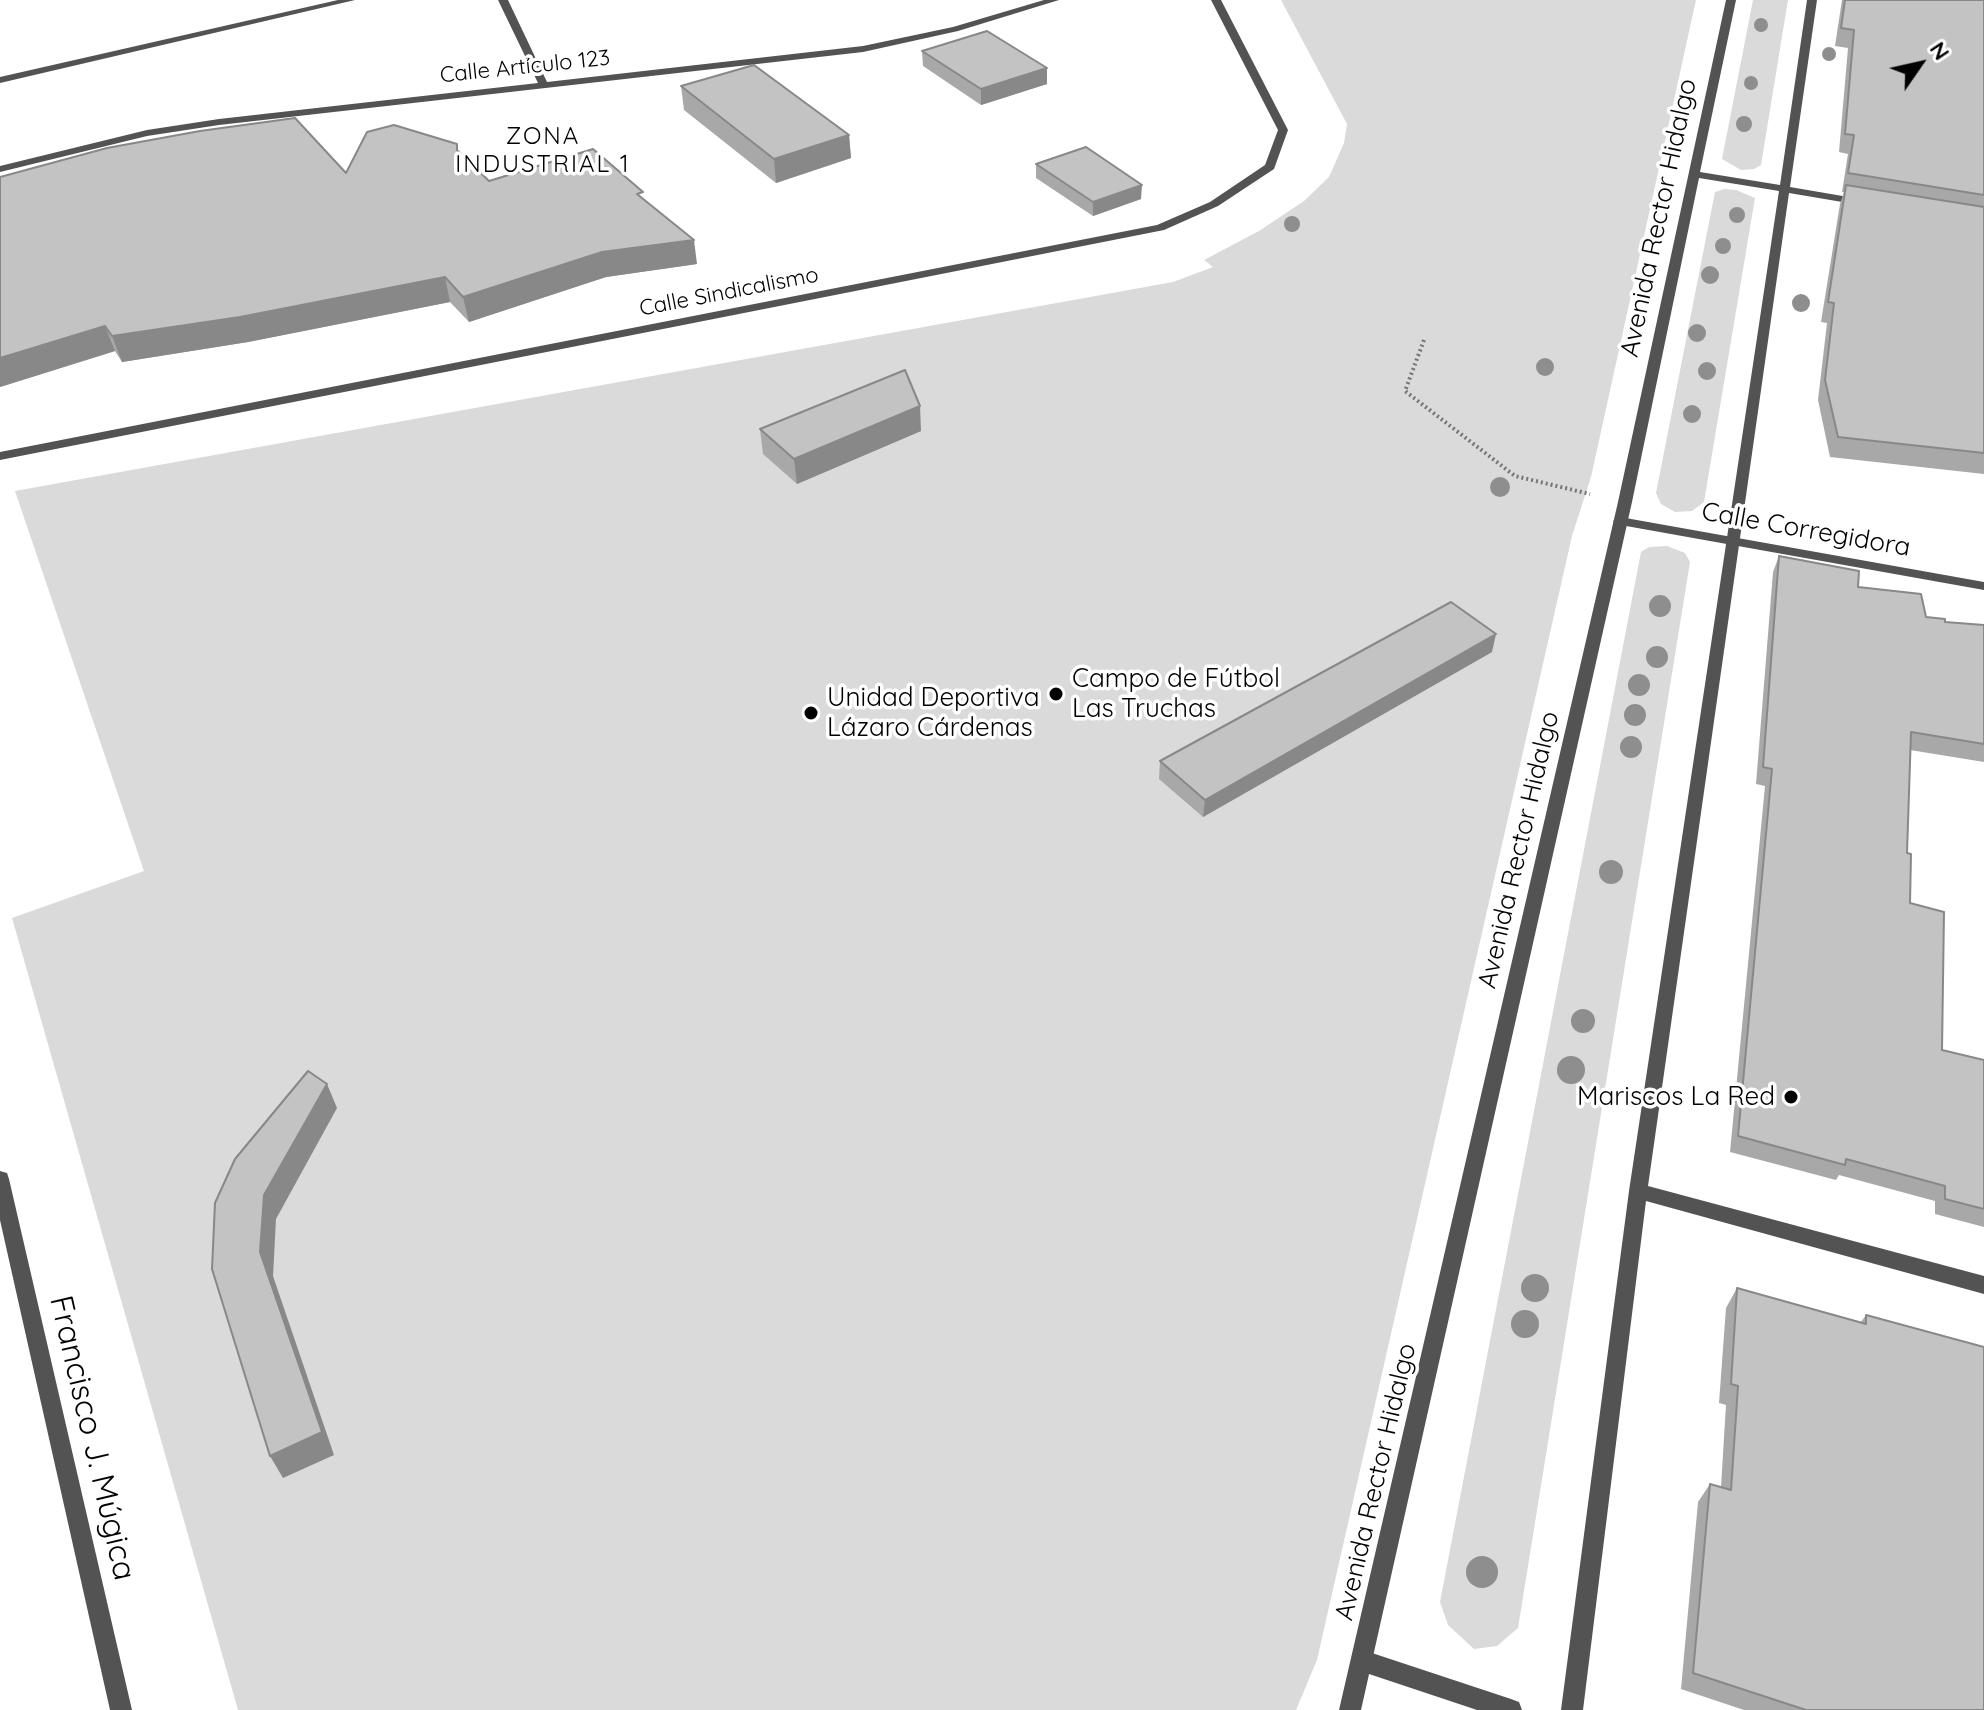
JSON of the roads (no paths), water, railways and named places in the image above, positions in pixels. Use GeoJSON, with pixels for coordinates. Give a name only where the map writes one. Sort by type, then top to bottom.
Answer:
{"type":"FeatureCollection","features":[{"type":"Feature","properties":{"kind":"street"},"geometry":{"type":"LineString","coordinates":[[0,80],[350,0]]}},
{"type":"Feature","properties":{"kind":"street"},"geometry":{"type":"LineString","coordinates":[[503,0],[544,85]]}},
{"type":"Feature","properties":{"kind":"street","name":"Calle Artículo 123"},"geometry":{"type":"LineString","coordinates":[[0,169],[147,133],[219,122],[863,49],[955,29],[1054,0]]}},
{"type":"Feature","properties":{"kind":"street","name":"Calle Sindicalismo"},"geometry":{"type":"LineString","coordinates":[[0,456],[1160,228],[1214,204],[1270,167],[1283,130],[1216,0]]}},
{"type":"Feature","properties":{"kind":"street","name":"Avenida Rector Hidalgo"},"geometry":{"type":"LineString","coordinates":[[1350,1710],[1625,502],[1731,0]]}},
{"type":"Feature","properties":{"kind":"street"},"geometry":{"type":"LineString","coordinates":[[1572,1710],[1638,1191],[1812,0]]}},
{"type":"Feature","properties":{"kind":"street"},"geometry":{"type":"LineString","coordinates":[[1695,174],[1877,204]]}},
{"type":"Feature","properties":{"kind":"street","name":"Calle Corregidora"},"geometry":{"type":"LineString","coordinates":[[1620,521],[1984,586]]}},
{"type":"Feature","properties":{"kind":"street","name":"Francisco J. Múgica"},"geometry":{"type":"LineString","coordinates":[[0,1179],[121,1710]]}},
{"type":"Feature","properties":{"kind":"street"},"geometry":{"type":"LineString","coordinates":[[1638,1191],[1984,1285]]}},
{"type":"Feature","properties":{"kind":"street"},"geometry":{"type":"LineString","coordinates":[[1363,1661],[1511,1710]]}},
{"type":"Feature","properties":{"kind":"place","name":"Campo de Fútbol Las Truchas"},"geometry":{"type":"Point","coordinates":[1056,694]}},
{"type":"Feature","properties":{"kind":"place","name":"Unidad Deportiva Lázaro Cárdenas"},"geometry":{"type":"Point","coordinates":[811,713]}},
{"type":"Feature","properties":{"kind":"place","name":"Mariscos La Red"},"geometry":{"type":"Point","coordinates":[1791,1097]}},
{"type":"Feature","properties":{"kind":"district","name":"ZONA INDUSTRIAL 1"},"geometry":{"type":"Point","coordinates":[543,151]}}]}
